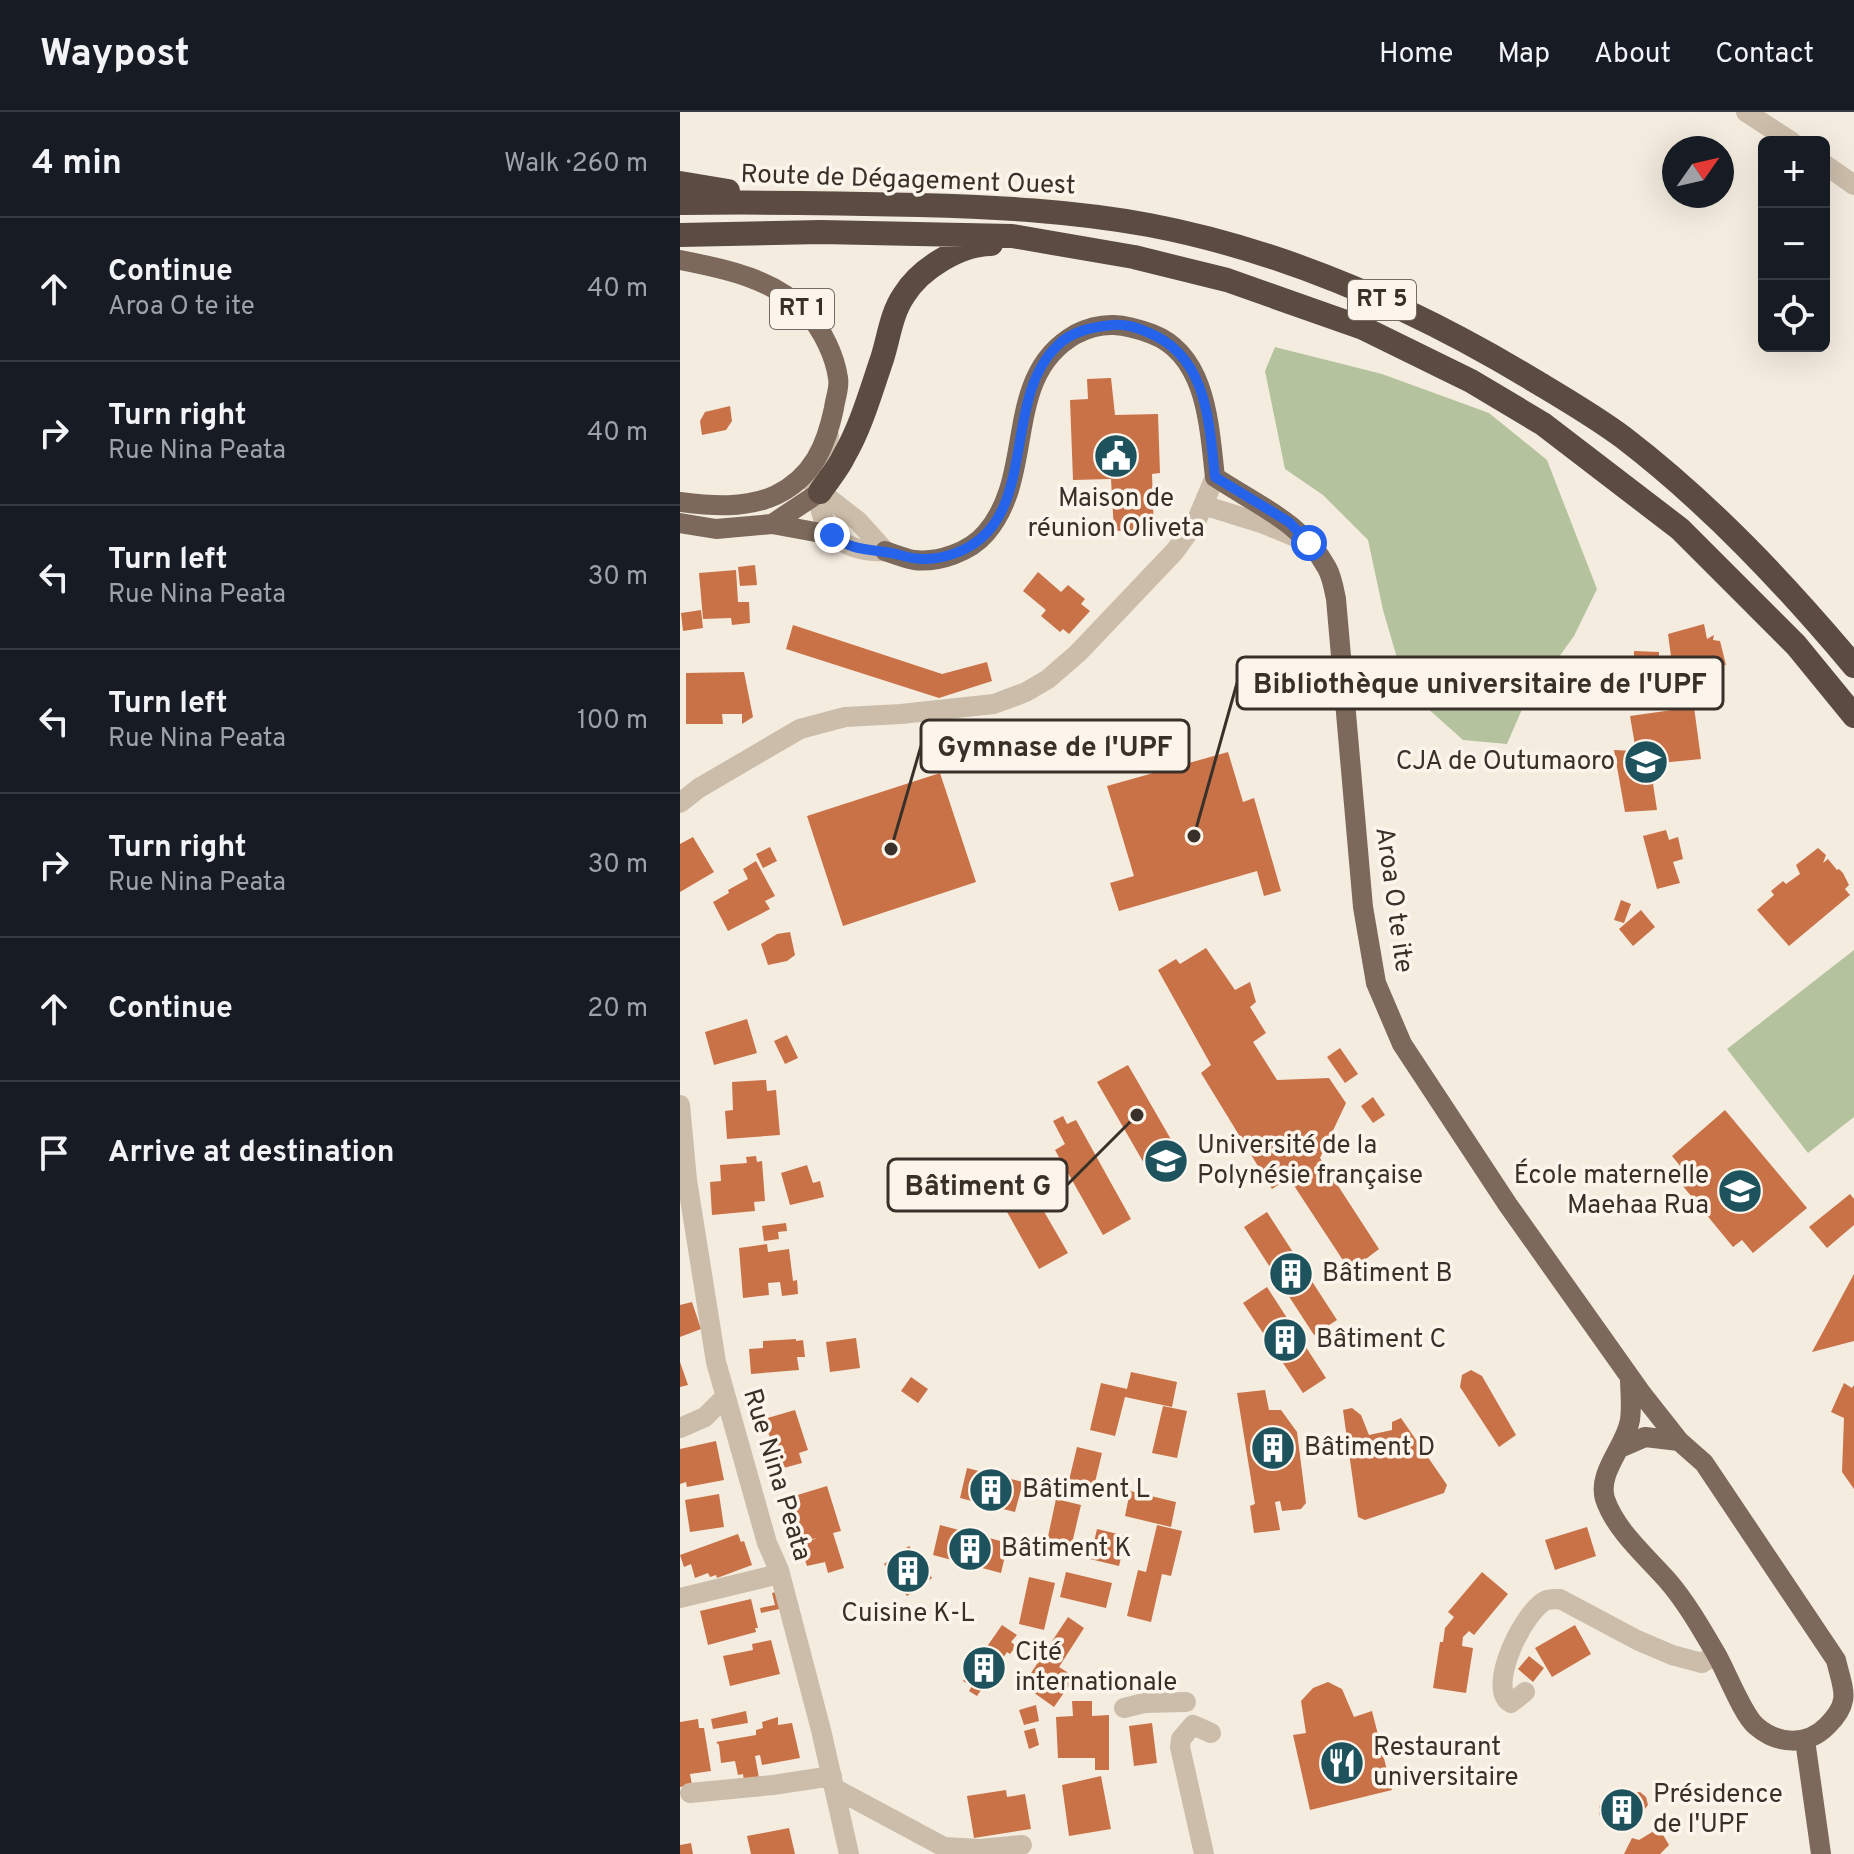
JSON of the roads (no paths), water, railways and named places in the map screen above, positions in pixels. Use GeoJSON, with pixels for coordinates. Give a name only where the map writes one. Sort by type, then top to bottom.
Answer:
{"type":"FeatureCollection","features":[{"type":"Feature","properties":{"kind":"highway"},"geometry":{"type":"LineString","coordinates":[[680,183],[793,202]]}},
{"type":"Feature","properties":{"kind":"highway","name":"Route de Dégagement Ouest"},"geometry":{"type":"LineString","coordinates":[[680,203],[793,202],[997,207],[1068,213],[1149,225],[1236,245],[1369,294],[1488,353],[1622,437],[1693,496],[1759,560],[1854,666]]}},
{"type":"Feature","properties":{"kind":"highway","name":"Route de Dégagement Ouest"},"geometry":{"type":"LineString","coordinates":[[680,235],[821,232],[1012,236],[1134,257],[1227,280],[1363,328],[1471,381],[1531,417],[1603,467],[1680,529],[1796,645],[1854,716]]}},
{"type":"Feature","properties":{"kind":"highway"},"geometry":{"type":"LineString","coordinates":[[820,492],[844,457],[853,436],[882,357],[893,315],[904,294],[922,274],[941,261],[979,244],[1062,243]]}},
{"type":"Feature","properties":{"kind":"main road","name":"RT 1"},"geometry":{"type":"LineString","coordinates":[[680,260],[737,271],[769,286],[807,313],[828,347],[839,380],[829,431],[817,460],[794,483],[777,494],[743,504],[680,502]]}},
{"type":"Feature","properties":{"kind":"main road"},"geometry":{"type":"LineString","coordinates":[[885,551],[914,559],[936,559],[966,549],[985,535],[1002,512],[1011,488],[1033,379],[1057,345],[1089,327],[1125,324],[1166,340],[1188,361],[1201,389],[1207,414],[1215,477]]}},
{"type":"Feature","properties":{"kind":"main road","name":"Aroa O te ite"},"geometry":{"type":"LineString","coordinates":[[1215,477],[1289,522],[1328,569],[1336,599],[1363,907],[1376,983],[1402,1044],[1569,1294],[1679,1441],[1704,1463],[1836,1660],[1845,1695],[1840,1712],[1818,1735],[1805,1740]]}},
{"type":"Feature","properties":{"kind":"main road"},"geometry":{"type":"LineString","coordinates":[[772,524],[820,492]]}},
{"type":"Feature","properties":{"kind":"main road"},"geometry":{"type":"LineString","coordinates":[[680,523],[716,529],[772,524],[832,535]]}},
{"type":"Feature","properties":{"kind":"main road"},"geometry":{"type":"LineString","coordinates":[[1630,1377],[1630,1421],[1622,1447],[1609,1465],[1604,1495],[1613,1518],[1670,1584],[1716,1654],[1753,1724],[1770,1736],[1787,1741],[1805,1740],[1821,1854]]}},
{"type":"Feature","properties":{"kind":"main road"},"geometry":{"type":"LineString","coordinates":[[1622,1447],[1645,1437],[1679,1441]]}},
{"type":"Feature","properties":{"kind":"street"},"geometry":{"type":"LineString","coordinates":[[1746,112],[1783,136]]}},
{"type":"Feature","properties":{"kind":"street"},"geometry":{"type":"LineString","coordinates":[[1830,168],[1854,185]]}},
{"type":"Feature","properties":{"kind":"street"},"geometry":{"type":"LineString","coordinates":[[829,431],[819,498],[826,526],[832,535],[856,549],[885,551]]}},
{"type":"Feature","properties":{"kind":"street"},"geometry":{"type":"LineString","coordinates":[[685,795],[800,729],[845,717],[983,706],[1037,686],[1078,653],[1157,571],[1196,522],[1215,477]]}},
{"type":"Feature","properties":{"kind":"street"},"geometry":{"type":"LineString","coordinates":[[794,483],[812,486],[858,521],[885,551]]}},
{"type":"Feature","properties":{"kind":"street"},"geometry":{"type":"LineString","coordinates":[[1203,505],[1264,524],[1309,543]]}},
{"type":"Feature","properties":{"kind":"street","name":"Rue Nina Peata"},"geometry":{"type":"LineString","coordinates":[[680,1105],[687,1180],[716,1362],[767,1543],[779,1574],[849,1854]]}},
{"type":"Feature","properties":{"kind":"street"},"geometry":{"type":"LineString","coordinates":[[680,1428],[705,1417],[725,1397]]}},
{"type":"Feature","properties":{"kind":"street"},"geometry":{"type":"LineString","coordinates":[[680,1598],[779,1574]]}},
{"type":"Feature","properties":{"kind":"street"},"geometry":{"type":"LineString","coordinates":[[1525,1692],[1511,1703],[1505,1701],[1502,1678],[1512,1645],[1529,1616],[1545,1600],[1560,1599],[1672,1655],[1702,1663],[1716,1654]]}},
{"type":"Feature","properties":{"kind":"street"},"geometry":{"type":"LineString","coordinates":[[1124,1708],[1144,1703],[1186,1702]]}},
{"type":"Feature","properties":{"kind":"street"},"geometry":{"type":"LineString","coordinates":[[1204,1854],[1180,1747],[1181,1739],[1193,1725],[1211,1733]]}},
{"type":"Feature","properties":{"kind":"street"},"geometry":{"type":"LineString","coordinates":[[690,1793],[833,1782],[944,1847],[980,1849],[1022,1845]]}},
{"type":"Feature","properties":{"kind":"place","name":"Maison de réunion Oliveta"},"geometry":{"type":"Point","coordinates":[1116,456]}},
{"type":"Feature","properties":{"kind":"place","name":"CJA de Outumaoro"},"geometry":{"type":"Point","coordinates":[1646,762]}},
{"type":"Feature","properties":{"kind":"place","name":"Bibliothèque universitaire de l'UPF"},"geometry":{"type":"Point","coordinates":[1194,836]}},
{"type":"Feature","properties":{"kind":"place","name":"Gymnase de l'UPF"},"geometry":{"type":"Point","coordinates":[891,849]}},
{"type":"Feature","properties":{"kind":"place","name":"Bâtiment G"},"geometry":{"type":"Point","coordinates":[1137,1115]}},
{"type":"Feature","properties":{"kind":"place","name":"Université de la Polynésie française"},"geometry":{"type":"Point","coordinates":[1166,1161]}},
{"type":"Feature","properties":{"kind":"place","name":"École maternelle Maehaa Rua"},"geometry":{"type":"Point","coordinates":[1740,1191]}},
{"type":"Feature","properties":{"kind":"place","name":"Bâtiment B"},"geometry":{"type":"Point","coordinates":[1291,1274]}},
{"type":"Feature","properties":{"kind":"place","name":"Bâtiment C"},"geometry":{"type":"Point","coordinates":[1285,1340]}},
{"type":"Feature","properties":{"kind":"place","name":"Bâtiment D"},"geometry":{"type":"Point","coordinates":[1273,1448]}},
{"type":"Feature","properties":{"kind":"place","name":"Bâtiment L"},"geometry":{"type":"Point","coordinates":[991,1490]}},
{"type":"Feature","properties":{"kind":"place","name":"Bâtiment K"},"geometry":{"type":"Point","coordinates":[970,1549]}},
{"type":"Feature","properties":{"kind":"place","name":"Cuisine K-L"},"geometry":{"type":"Point","coordinates":[908,1571]}},
{"type":"Feature","properties":{"kind":"place","name":"Cité internationale"},"geometry":{"type":"Point","coordinates":[984,1668]}},
{"type":"Feature","properties":{"kind":"place","name":"Restaurant universitaire"},"geometry":{"type":"Point","coordinates":[1342,1763]}},
{"type":"Feature","properties":{"kind":"place","name":"Présidence de l'UPF"},"geometry":{"type":"Point","coordinates":[1622,1810]}}]}
